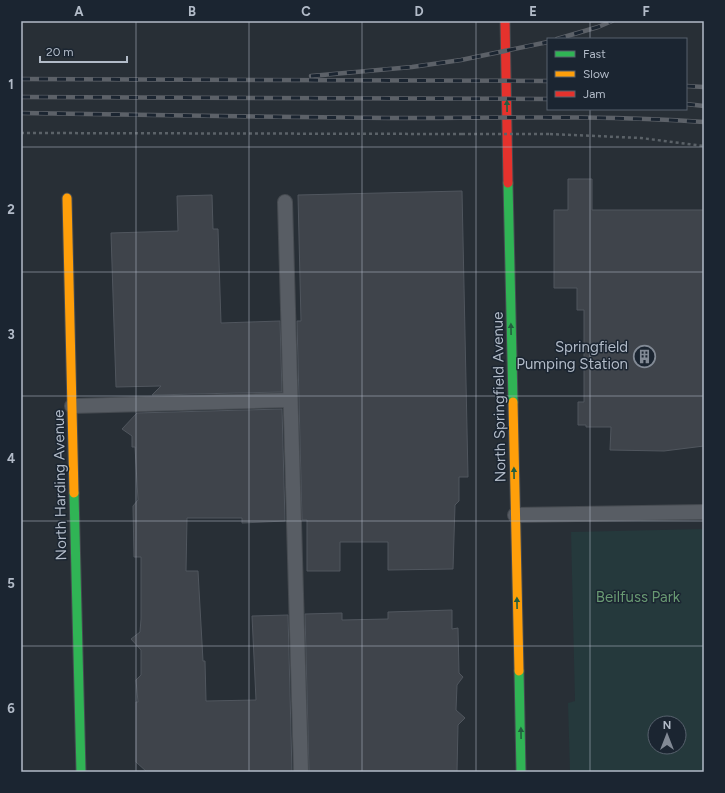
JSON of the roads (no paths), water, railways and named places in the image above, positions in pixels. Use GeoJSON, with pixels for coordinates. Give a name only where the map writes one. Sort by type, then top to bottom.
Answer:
{"type":"FeatureCollection","features":[{"type":"Feature","properties":{"kind":"street","name":"North Springfield Avenue"},"geometry":{"type":"LineString","coordinates":[[505,21],[522,772]]}},
{"type":"Feature","properties":{"kind":"street","name":"North Harding Avenue"},"geometry":{"type":"LineString","coordinates":[[67,198],[82,772]]}},
{"type":"Feature","properties":{"kind":"lane"},"geometry":{"type":"LineString","coordinates":[[285,202],[301,772]]}},
{"type":"Feature","properties":{"kind":"lane"},"geometry":{"type":"LineString","coordinates":[[72,406],[290,400]]}},
{"type":"Feature","properties":{"kind":"lane"},"geometry":{"type":"LineString","coordinates":[[515,515],[704,512]]}},
{"type":"Feature","properties":{"kind":"railway"},"geometry":{"type":"LineString","coordinates":[[560,38],[598,27],[612,21]]}},
{"type":"Feature","properties":{"kind":"railway"},"geometry":{"type":"LineString","coordinates":[[311,76],[412,67],[461,60],[547,42]]}},
{"type":"Feature","properties":{"kind":"railway"},"geometry":{"type":"LineString","coordinates":[[21,79],[547,81]]}},
{"type":"Feature","properties":{"kind":"railway"},"geometry":{"type":"LineString","coordinates":[[687,86],[704,87]]}},
{"type":"Feature","properties":{"kind":"railway"},"geometry":{"type":"LineString","coordinates":[[21,97],[547,99]]}},
{"type":"Feature","properties":{"kind":"railway"},"geometry":{"type":"LineString","coordinates":[[687,104],[704,106]]}},
{"type":"Feature","properties":{"kind":"railway"},"geometry":{"type":"LineString","coordinates":[[21,113],[250,117],[625,118],[704,122]]}},
{"type":"Feature","properties":{"kind":"place","name":"Springfield Pumping Station"},"geometry":{"type":"Point","coordinates":[644,356]}},
{"type":"Feature","properties":{"kind":"park label","name":"Beilfuss Park"},"geometry":{"type":"Point","coordinates":[638,597]}}]}
